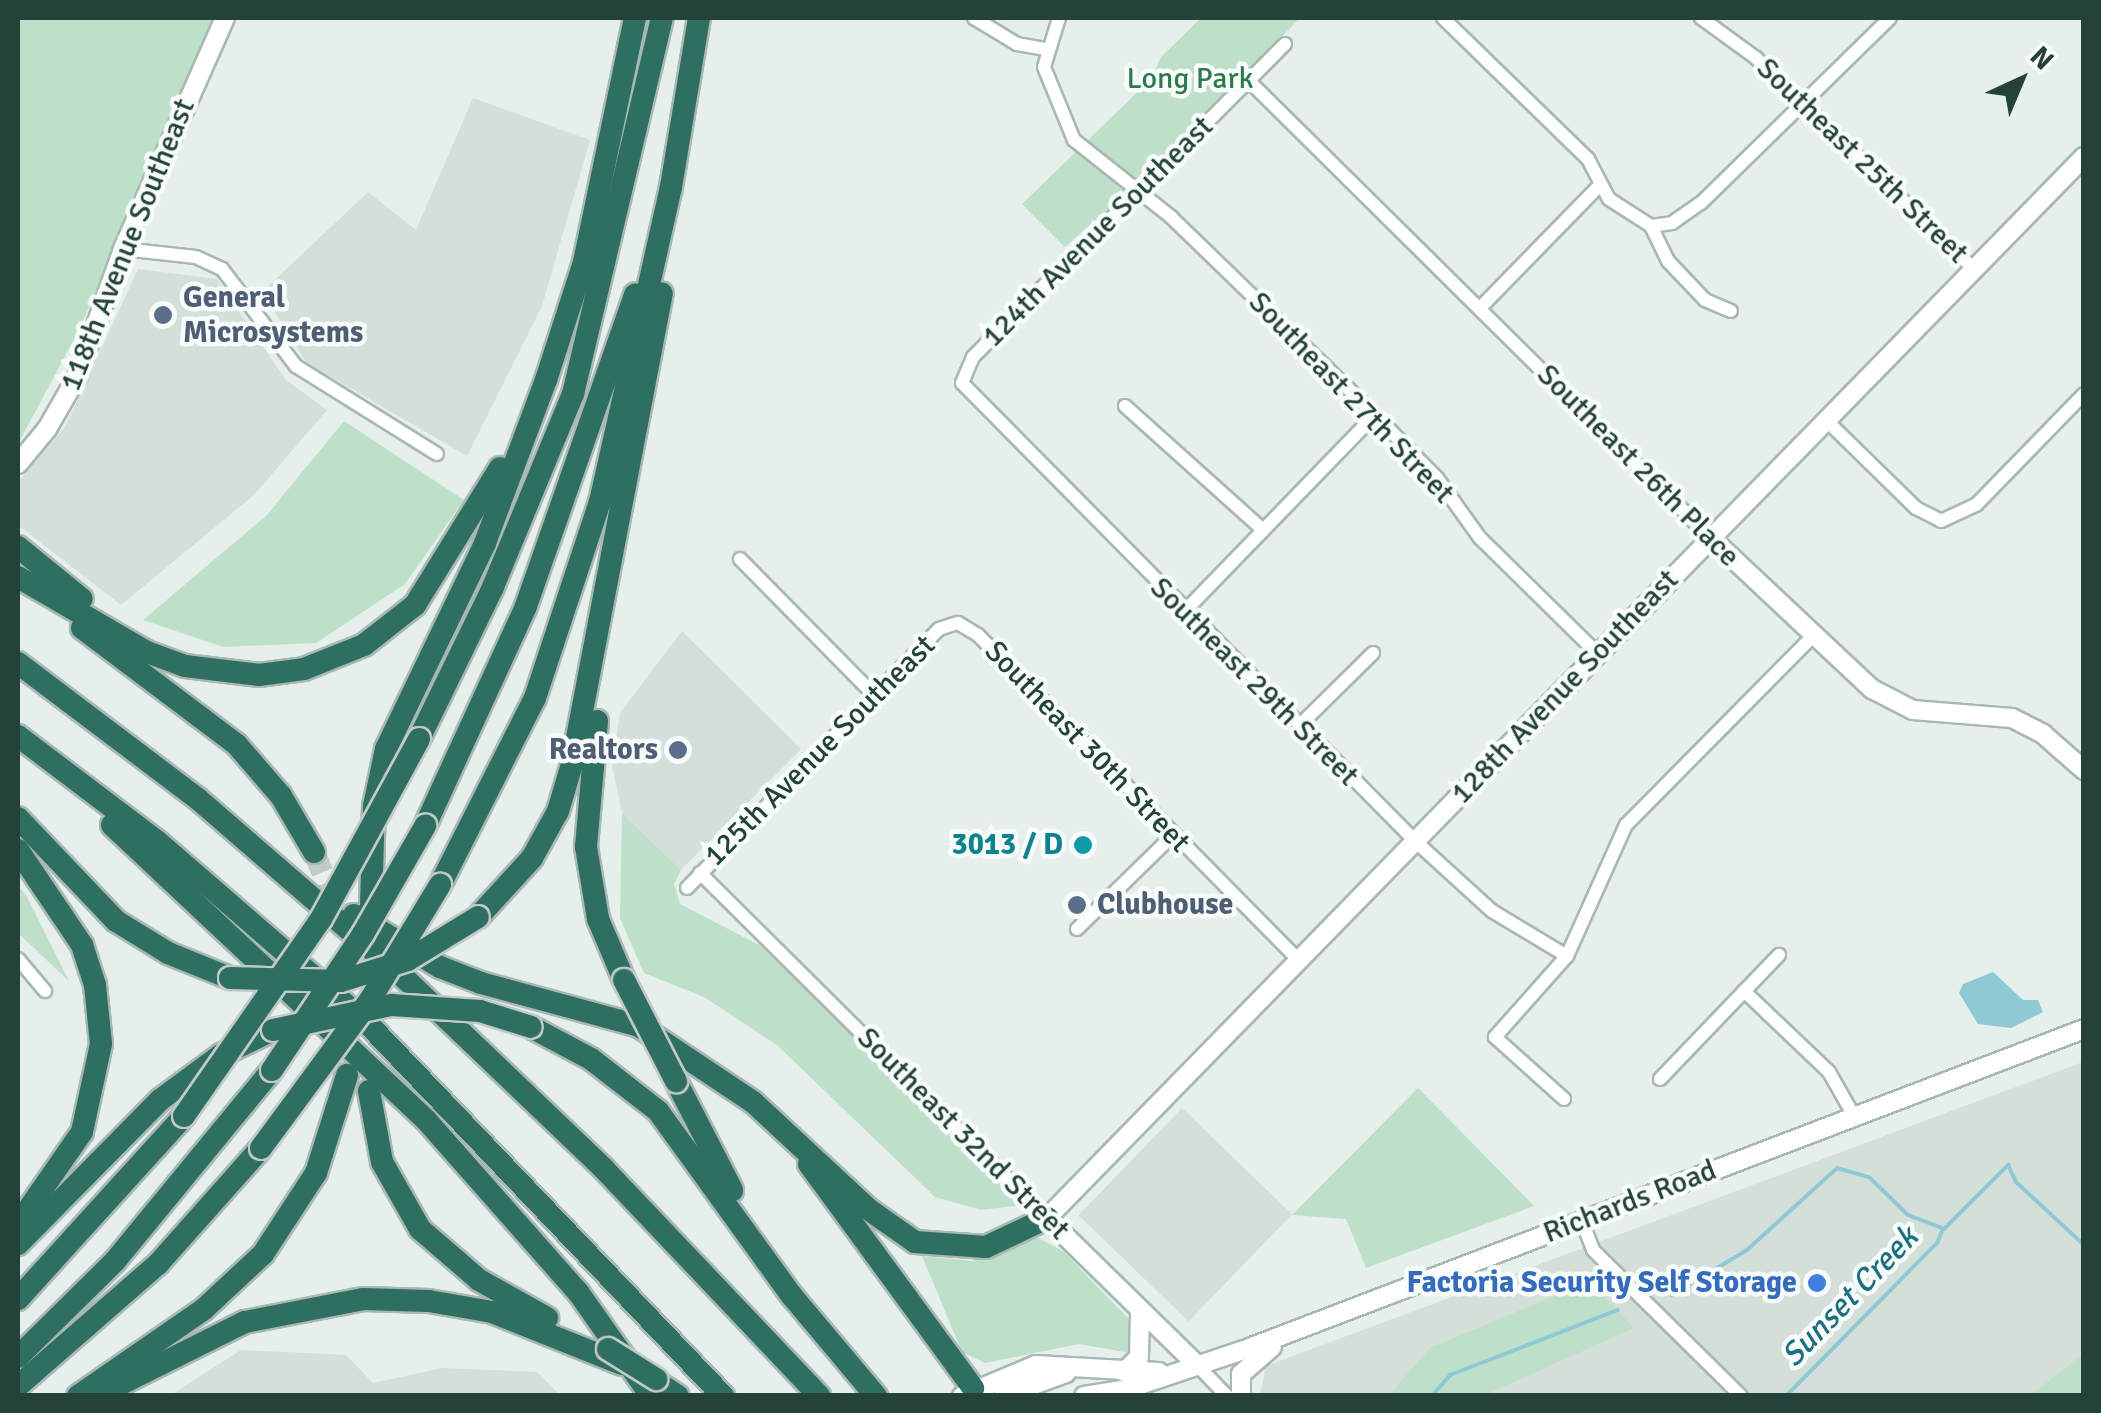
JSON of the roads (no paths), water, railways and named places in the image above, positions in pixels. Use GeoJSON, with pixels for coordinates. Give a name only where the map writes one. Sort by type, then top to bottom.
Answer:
{"type":"FeatureCollection","features":[{"type":"Feature","properties":{"kind":"highway"},"geometry":{"type":"LineString","coordinates":[[371,906],[374,806],[386,748],[486,543],[546,380],[584,262],[636,18]]}},
{"type":"Feature","properties":{"kind":"highway"},"geometry":{"type":"LineString","coordinates":[[18,1299],[184,1116],[321,920],[418,739],[493,587],[573,394],[607,272],[662,18]]}},
{"type":"Feature","properties":{"kind":"highway"},"geometry":{"type":"LineString","coordinates":[[18,1386],[158,1264],[262,1148],[370,1000],[496,785],[554,649],[604,485],[671,187],[699,18]]}},
{"type":"Feature","properties":{"kind":"highway"},"geometry":{"type":"LineString","coordinates":[[18,818],[116,921],[168,953],[230,978],[296,984],[342,981],[408,960],[478,917],[524,868],[558,811],[580,732],[667,268],[682,116]]}},
{"type":"Feature","properties":{"kind":"highway"},"geometry":{"type":"LineString","coordinates":[[18,1358],[115,1261],[272,1070],[364,934],[426,826],[526,606],[671,187]]}},
{"type":"Feature","properties":{"kind":"highway"},"geometry":{"type":"LineString","coordinates":[[18,578],[146,652],[186,666],[259,675],[304,669],[390,628],[451,556],[546,380]]}},
{"type":"Feature","properties":{"kind":"highway"},"geometry":{"type":"LineString","coordinates":[[638,436],[587,801],[590,882],[624,980],[726,1178],[828,1340]]}},
{"type":"Feature","properties":{"kind":"highway"},"geometry":{"type":"LineString","coordinates":[[18,548],[107,619],[186,666]]}},
{"type":"Feature","properties":{"kind":"highway"},"geometry":{"type":"LineString","coordinates":[[18,578],[237,745],[281,796],[314,852]]}},
{"type":"Feature","properties":{"kind":"highway"},"geometry":{"type":"LineString","coordinates":[[18,663],[255,848],[398,972],[604,1168],[819,1396]]}},
{"type":"Feature","properties":{"kind":"highway"},"geometry":{"type":"LineString","coordinates":[[18,736],[186,866],[382,1038],[723,1396]]}},
{"type":"Feature","properties":{"kind":"highway"},"geometry":{"type":"LineString","coordinates":[[18,745],[123,834],[398,1091],[578,1292],[653,1387]]}},
{"type":"Feature","properties":{"kind":"highway"},"geometry":{"type":"LineString","coordinates":[[255,848],[440,968],[639,1026],[753,1102],[868,1209],[915,1242],[986,1247],[1047,1218]]}},
{"type":"Feature","properties":{"kind":"highway"},"geometry":{"type":"LineString","coordinates":[[18,850],[82,945],[101,1031],[98,1078],[82,1132],[18,1224]]}},
{"type":"Feature","properties":{"kind":"highway"},"geometry":{"type":"LineString","coordinates":[[18,1244],[160,1100],[221,1054],[273,1030],[392,1005],[480,1010],[531,1027],[592,1059],[658,1111],[828,1340],[876,1396]]}},
{"type":"Feature","properties":{"kind":"highway"},"geometry":{"type":"LineString","coordinates":[[78,1396],[204,1309],[263,1254],[316,1174],[347,1076]]}},
{"type":"Feature","properties":{"kind":"highway"},"geometry":{"type":"LineString","coordinates":[[369,1091],[382,1162],[427,1236],[479,1280],[607,1352],[653,1387],[678,1396]]}},
{"type":"Feature","properties":{"kind":"highway"},"geometry":{"type":"LineString","coordinates":[[753,1102],[799,1151],[971,1393]]}},
{"type":"Feature","properties":{"kind":"highway"},"geometry":{"type":"LineString","coordinates":[[97,1396],[245,1322],[363,1299],[429,1300],[492,1312],[607,1352]]}},
{"type":"Feature","properties":{"kind":"street","name":"118th Avenue Southeast"},"geometry":{"type":"LineString","coordinates":[[18,464],[47,429],[78,375],[123,250],[225,18]]}},
{"type":"Feature","properties":{"kind":"street"},"geometry":{"type":"LineString","coordinates":[[974,18],[1017,44],[1045,49],[1059,18]]}},
{"type":"Feature","properties":{"kind":"street"},"geometry":{"type":"LineString","coordinates":[[1443,18],[1588,159],[1598,187],[1621,211],[1651,226],[1677,271],[1705,300],[1731,310]]}},
{"type":"Feature","properties":{"kind":"street","name":"Southeast 25th Street"},"geometry":{"type":"LineString","coordinates":[[1701,18],[1802,103],[1974,269]]}},
{"type":"Feature","properties":{"kind":"street"},"geometry":{"type":"LineString","coordinates":[[1651,226],[1687,215],[1890,18]]}},
{"type":"Feature","properties":{"kind":"street","name":"124th Avenue Southeast"},"geometry":{"type":"LineString","coordinates":[[962,383],[974,357],[1285,44]]}},
{"type":"Feature","properties":{"kind":"street","name":"Southeast 27th Street"},"geometry":{"type":"LineString","coordinates":[[1045,49],[1047,84],[1074,140],[1140,190],[1376,415],[1436,478],[1478,536],[1598,654]]}},
{"type":"Feature","properties":{"kind":"street","name":"Southeast 26th Place"},"geometry":{"type":"LineString","coordinates":[[1249,81],[1812,638],[1891,700],[1938,714],[2012,718],[2081,761]]}},
{"type":"Feature","properties":{"kind":"street","name":"128th Avenue Southeast"},"geometry":{"type":"LineString","coordinates":[[1047,1218],[2084,158]]}},
{"type":"Feature","properties":{"kind":"street"},"geometry":{"type":"LineString","coordinates":[[1480,308],[1598,187]]}},
{"type":"Feature","properties":{"kind":"street"},"geometry":{"type":"LineString","coordinates":[[123,250],[196,258],[222,269],[296,366],[437,454]]}},
{"type":"Feature","properties":{"kind":"street","name":"Southeast 29th Street"},"geometry":{"type":"LineString","coordinates":[[962,383],[1183,613],[1415,841],[1491,910],[1567,956]]}},
{"type":"Feature","properties":{"kind":"street"},"geometry":{"type":"LineString","coordinates":[[1826,420],[1926,516],[1948,520],[1976,504],[2084,394]]}},
{"type":"Feature","properties":{"kind":"street"},"geometry":{"type":"LineString","coordinates":[[1125,406],[1263,530]]}},
{"type":"Feature","properties":{"kind":"street"},"geometry":{"type":"LineString","coordinates":[[1183,613],[1376,415]]}},
{"type":"Feature","properties":{"kind":"street"},"geometry":{"type":"LineString","coordinates":[[740,560],[874,695]]}},
{"type":"Feature","properties":{"kind":"street","name":"125th Avenue Southeast"},"geometry":{"type":"LineString","coordinates":[[688,888],[939,629],[958,623]]}},
{"type":"Feature","properties":{"kind":"street","name":"Southeast 30th Street"},"geometry":{"type":"LineString","coordinates":[[958,623],[978,635],[1298,961]]}},
{"type":"Feature","properties":{"kind":"street"},"geometry":{"type":"LineString","coordinates":[[1564,1099],[1495,1036],[1567,956],[1626,826],[1812,638]]}},
{"type":"Feature","properties":{"kind":"street"},"geometry":{"type":"LineString","coordinates":[[1300,726],[1373,653]]}},
{"type":"Feature","properties":{"kind":"street"},"geometry":{"type":"LineString","coordinates":[[1077,929],[1172,836]]}},
{"type":"Feature","properties":{"kind":"street","name":"Southeast 32nd Street"},"geometry":{"type":"LineString","coordinates":[[700,873],[1227,1396]]}},
{"type":"Feature","properties":{"kind":"street"},"geometry":{"type":"LineString","coordinates":[[1660,1079],[1779,955]]}},
{"type":"Feature","properties":{"kind":"street"},"geometry":{"type":"LineString","coordinates":[[18,960],[46,991]]}},
{"type":"Feature","properties":{"kind":"street"},"geometry":{"type":"LineString","coordinates":[[1744,991],[1838,1083],[1854,1116]]}},
{"type":"Feature","properties":{"kind":"street","name":"Richards Road"},"geometry":{"type":"LineString","coordinates":[[1084,1396],[1198,1366],[1302,1328],[2084,1029]]}},
{"type":"Feature","properties":{"kind":"street"},"geometry":{"type":"LineString","coordinates":[[1582,1221],[1593,1250],[1742,1396]]}},
{"type":"Feature","properties":{"kind":"street"},"geometry":{"type":"LineString","coordinates":[[1124,1372],[1140,1352],[1140,1312]]}},
{"type":"Feature","properties":{"kind":"street"},"geometry":{"type":"LineString","coordinates":[[1241,1396],[1238,1380],[1248,1363],[1302,1328]]}},
{"type":"Feature","properties":{"kind":"street","name":"Richards Road"},"geometry":{"type":"LineString","coordinates":[[971,1393],[1036,1365],[1072,1371],[1174,1372]]}},
{"type":"Feature","properties":{"kind":"street","name":"Richards Road"},"geometry":{"type":"LineString","coordinates":[[1003,1396],[1072,1371]]}},
{"type":"Feature","properties":{"kind":"water"},"geometry":{"type":"Polygon","coordinates":[[[1993,972],[2023,1000],[2038,1000],[2043,1012],[2011,1028],[1978,1024],[1959,993],[1963,984],[1993,972]]]}},
{"type":"Feature","properties":{"kind":"waterway"},"geometry":{"type":"LineString","coordinates":[[1672,1295],[1747,1250],[1837,1168],[1869,1177],[1908,1215],[1944,1229],[2008,1165],[2016,1182],[2084,1245]]}},
{"type":"Feature","properties":{"kind":"waterway","name":"Sunset Creek"},"geometry":{"type":"LineString","coordinates":[[1786,1396],[1937,1243],[1943,1229]]}},
{"type":"Feature","properties":{"kind":"waterway"},"geometry":{"type":"LineString","coordinates":[[1432,1396],[1450,1375],[1618,1310]]}},
{"type":"Feature","properties":{"kind":"tunnel"},"geometry":{"type":"LineString","coordinates":[[314,852],[338,910]]}},
{"type":"Feature","properties":{"kind":"place","name":"General Microsystems"},"geometry":{"type":"Point","coordinates":[163,315]}},
{"type":"Feature","properties":{"kind":"place","name":"Realtors"},"geometry":{"type":"Point","coordinates":[678,750]}},
{"type":"Feature","properties":{"kind":"place","name":"3013 / D"},"geometry":{"type":"Point","coordinates":[1083,845]}},
{"type":"Feature","properties":{"kind":"place","name":"Clubhouse"},"geometry":{"type":"Point","coordinates":[1077,905]}},
{"type":"Feature","properties":{"kind":"place","name":"Factoria Security Self Storage"},"geometry":{"type":"Point","coordinates":[1817,1283]}},
{"type":"Feature","properties":{"kind":"park label","name":"Long Park"},"geometry":{"type":"Point","coordinates":[1190,79]}}]}
